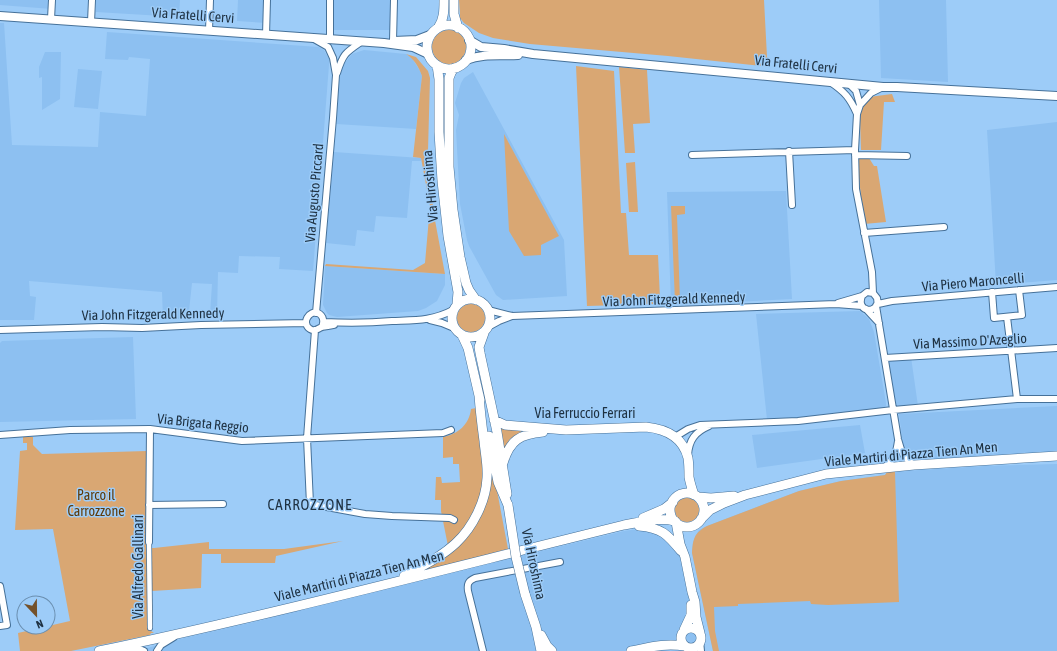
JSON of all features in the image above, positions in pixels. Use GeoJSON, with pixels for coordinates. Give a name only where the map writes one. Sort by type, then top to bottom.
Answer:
{"type":"FeatureCollection","features":[{"type":"Feature","properties":{"kind":"main road"},"geometry":{"type":"LineString","coordinates":[[438,28],[444,15],[444,0]]}},
{"type":"Feature","properties":{"kind":"main road"},"geometry":{"type":"LineString","coordinates":[[438,28],[450,26],[458,28],[454,14],[454,0]]}},
{"type":"Feature","properties":{"kind":"main road","name":"Via Fratelli Cervi"},"geometry":{"type":"LineString","coordinates":[[0,16],[384,43],[413,47],[428,54],[437,65]]}},
{"type":"Feature","properties":{"kind":"main road","name":"Via Fratelli Cervi"},"geometry":{"type":"LineString","coordinates":[[384,43],[417,40],[430,35],[438,28]]}},
{"type":"Feature","properties":{"kind":"main road","name":"Via Fratelli Cervi"},"geometry":{"type":"LineString","coordinates":[[458,28],[467,35],[470,40],[481,47],[533,54],[883,87],[1057,96]]}},
{"type":"Feature","properties":{"kind":"main road"},"geometry":{"type":"LineString","coordinates":[[428,54],[427,41],[430,35]]}},
{"type":"Feature","properties":{"kind":"main road"},"geometry":{"type":"LineString","coordinates":[[466,60],[470,54],[470,40]]}},
{"type":"Feature","properties":{"kind":"main road","name":"Via Fratelli Cervi"},"geometry":{"type":"LineString","coordinates":[[454,68],[461,65],[466,60],[482,55],[504,56],[533,54]]}},
{"type":"Feature","properties":{"kind":"main road"},"geometry":{"type":"LineString","coordinates":[[437,65],[448,69],[454,68]]}},
{"type":"Feature","properties":{"kind":"main road","name":"Via Hiroshima"},"geometry":{"type":"LineString","coordinates":[[437,65],[439,79],[442,181],[448,236],[458,292],[452,322],[454,328],[462,336],[468,348],[498,482],[508,505]]}},
{"type":"Feature","properties":{"kind":"main road","name":"Via Hiroshima"},"geometry":{"type":"LineString","coordinates":[[454,68],[449,78],[449,167],[459,250],[466,283],[469,290],[476,300],[484,304],[488,310],[490,318],[479,347],[502,465],[516,557],[525,594],[536,627],[541,651]]}},
{"type":"Feature","properties":{"kind":"main road"},"geometry":{"type":"LineString","coordinates":[[455,307],[466,300],[476,300]]}},
{"type":"Feature","properties":{"kind":"main road"},"geometry":{"type":"LineString","coordinates":[[462,336],[473,338],[479,336],[486,330]]}},
{"type":"Feature","properties":{"kind":"main road"},"geometry":{"type":"LineString","coordinates":[[392,582],[423,566],[457,542],[466,532],[480,509],[486,486],[487,471],[479,395]]}},
{"type":"Feature","properties":{"kind":"main road","name":"Via Ferruccio Ferrari"},"geometry":{"type":"LineString","coordinates":[[494,420],[504,425],[566,430],[646,427],[661,429],[675,437]]}},
{"type":"Feature","properties":{"kind":"main road"},"geometry":{"type":"LineString","coordinates":[[502,465],[509,447],[520,437],[538,432],[566,430]]}},
{"type":"Feature","properties":{"kind":"main road"},"geometry":{"type":"LineString","coordinates":[[675,437],[688,457],[689,475],[696,496],[701,501],[704,510],[701,519]]}},
{"type":"Feature","properties":{"kind":"main road","name":"Viale Martiri di Piazza Tien An Men"},"geometry":{"type":"LineString","coordinates":[[99,651],[177,635],[624,525],[657,520],[668,520],[682,526],[689,527],[698,523],[710,510],[724,503],[745,495],[826,474],[914,464],[1057,456]]}},
{"type":"Feature","properties":{"kind":"main road"},"geometry":{"type":"LineString","coordinates":[[681,495],[689,475]]}},
{"type":"Feature","properties":{"kind":"main road","name":"Viale Martiri di Piazza Tien An Men"},"geometry":{"type":"LineString","coordinates":[[624,525],[657,513],[673,502],[676,498],[688,493],[696,496],[711,498],[745,495]]}},
{"type":"Feature","properties":{"kind":"main road"},"geometry":{"type":"LineString","coordinates":[[631,651],[660,645],[675,645],[689,649],[696,646],[700,637],[695,602],[675,522],[671,513],[673,502]]}},
{"type":"Feature","properties":{"kind":"main road"},"geometry":{"type":"LineString","coordinates":[[624,525],[650,527],[664,533],[673,541],[684,557]]}},
{"type":"Feature","properties":{"kind":"main road"},"geometry":{"type":"LineString","coordinates":[[684,557],[685,537],[688,530],[692,526]]}},
{"type":"Feature","properties":{"kind":"main road"},"geometry":{"type":"LineString","coordinates":[[689,649],[680,638],[691,615],[692,592]]}},
{"type":"Feature","properties":{"kind":"main road","name":"Via Hiroshima"},"geometry":{"type":"LineString","coordinates":[[536,627],[547,646],[552,651]]}},
{"type":"Feature","properties":{"kind":"main road"},"geometry":{"type":"LineString","coordinates":[[660,645],[691,628],[694,629],[700,637]]}},
{"type":"Feature","properties":{"kind":"street"},"geometry":{"type":"LineString","coordinates":[[51,19],[52,0]]}},
{"type":"Feature","properties":{"kind":"street"},"geometry":{"type":"LineString","coordinates":[[91,22],[92,0]]}},
{"type":"Feature","properties":{"kind":"street"},"geometry":{"type":"LineString","coordinates":[[209,31],[210,0]]}},
{"type":"Feature","properties":{"kind":"street"},"geometry":{"type":"LineString","coordinates":[[266,35],[267,0]]}},
{"type":"Feature","properties":{"kind":"street"},"geometry":{"type":"LineString","coordinates":[[330,0],[330,39]]}},
{"type":"Feature","properties":{"kind":"street"},"geometry":{"type":"LineString","coordinates":[[393,41],[394,0]]}},
{"type":"Feature","properties":{"kind":"street","name":"Via Augusto Piccard"},"geometry":{"type":"LineString","coordinates":[[313,38],[328,47],[333,58],[336,74],[316,313]]}},
{"type":"Feature","properties":{"kind":"street","name":"Via Augusto Piccard"},"geometry":{"type":"LineString","coordinates":[[336,74],[346,53],[361,42]]}},
{"type":"Feature","properties":{"kind":"street"},"geometry":{"type":"LineString","coordinates":[[830,82],[849,97],[857,114]]}},
{"type":"Feature","properties":{"kind":"street"},"geometry":{"type":"LineString","coordinates":[[849,84],[856,91],[860,105]]}},
{"type":"Feature","properties":{"kind":"street"},"geometry":{"type":"LineString","coordinates":[[879,323],[864,308],[860,301],[867,294],[872,272],[856,189],[855,152],[857,114],[860,105],[871,93],[883,87]]}},
{"type":"Feature","properties":{"kind":"street"},"geometry":{"type":"LineString","coordinates":[[789,151],[792,205]]}},
{"type":"Feature","properties":{"kind":"street"},"geometry":{"type":"LineString","coordinates":[[692,155],[789,151],[855,152],[907,156]]}},
{"type":"Feature","properties":{"kind":"street"},"geometry":{"type":"LineString","coordinates":[[864,234],[944,228]]}},
{"type":"Feature","properties":{"kind":"street","name":"Via Piero Maroncelli"},"geometry":{"type":"LineString","coordinates":[[864,308],[872,310],[877,303],[892,301],[1057,287]]}},
{"type":"Feature","properties":{"kind":"street"},"geometry":{"type":"LineString","coordinates":[[992,292],[994,318],[1008,317],[1022,315],[1019,290]]}},
{"type":"Feature","properties":{"kind":"street"},"geometry":{"type":"LineString","coordinates":[[867,294],[877,303],[893,410],[902,455],[914,464]]}},
{"type":"Feature","properties":{"kind":"street","name":"Via John Fitzgerald Kennedy"},"geometry":{"type":"LineString","coordinates":[[836,304],[867,294]]}},
{"type":"Feature","properties":{"kind":"street","name":"Via John Fitzgerald Kennedy"},"geometry":{"type":"LineString","coordinates":[[488,310],[512,316],[836,304],[864,308]]}},
{"type":"Feature","properties":{"kind":"street"},"geometry":{"type":"LineString","coordinates":[[454,520],[450,518],[365,514],[310,504],[307,438],[315,330],[323,324],[428,320],[443,316],[455,307]]}},
{"type":"Feature","properties":{"kind":"street"},"geometry":{"type":"LineString","coordinates":[[315,330],[308,328],[306,321],[308,316],[313,313],[321,315],[323,324]]}},
{"type":"Feature","properties":{"kind":"street","name":"Via John Fitzgerald Kennedy"},"geometry":{"type":"LineString","coordinates":[[486,330],[499,321],[512,316]]}},
{"type":"Feature","properties":{"kind":"street"},"geometry":{"type":"LineString","coordinates":[[1008,317],[1017,399]]}},
{"type":"Feature","properties":{"kind":"street"},"geometry":{"type":"LineString","coordinates":[[428,320],[442,323],[454,328]]}},
{"type":"Feature","properties":{"kind":"street","name":"Via John Fitzgerald Kennedy"},"geometry":{"type":"LineString","coordinates":[[0,330],[102,327],[142,328],[201,325],[306,323]]}},
{"type":"Feature","properties":{"kind":"street","name":"Via Massimo D'Azeglio"},"geometry":{"type":"LineString","coordinates":[[885,358],[1057,348]]}},
{"type":"Feature","properties":{"kind":"street"},"geometry":{"type":"LineString","coordinates":[[675,437],[688,429],[700,425],[798,421],[893,410],[1017,399],[1057,399]]}},
{"type":"Feature","properties":{"kind":"street"},"geometry":{"type":"LineString","coordinates":[[688,457],[688,448],[696,433],[713,425]]}},
{"type":"Feature","properties":{"kind":"street","name":"Via Brigata Reggio"},"geometry":{"type":"LineString","coordinates":[[0,435],[70,430],[150,429],[242,441],[443,433],[451,430]]}},
{"type":"Feature","properties":{"kind":"street","name":"Via Alfredo Gallinari"},"geometry":{"type":"LineString","coordinates":[[150,429],[150,628]]}},
{"type":"Feature","properties":{"kind":"street"},"geometry":{"type":"LineString","coordinates":[[885,467],[892,460],[896,452],[898,440]]}},
{"type":"Feature","properties":{"kind":"street","name":"Via Alfredo Gallinari"},"geometry":{"type":"LineString","coordinates":[[149,505],[223,504]]}},
{"type":"Feature","properties":{"kind":"street"},"geometry":{"type":"LineString","coordinates":[[483,651],[467,587],[468,582],[476,578],[560,562]]}},
{"type":"Feature","properties":{"kind":"street"},"geometry":{"type":"LineString","coordinates":[[0,586],[7,625],[0,626]]}},
{"type":"Feature","properties":{"kind":"street"},"geometry":{"type":"LineString","coordinates":[[157,651],[161,645],[177,635]]}},
{"type":"Feature","properties":{"kind":"street"},"geometry":{"type":"LineString","coordinates":[[700,637],[701,651]]}},
{"type":"Feature","properties":{"kind":"street"},"geometry":{"type":"LineString","coordinates":[[121,651],[137,648],[144,651]]}},
{"type":"Feature","properties":{"kind":"shaded area"},"geometry":{"type":"Polygon","coordinates":[[[0,0],[52,0],[52,9],[0,5],[0,0]]]}},
{"type":"Feature","properties":{"kind":"shaded area"},"geometry":{"type":"Polygon","coordinates":[[[96,0],[180,0],[179,17],[96,12],[96,0]]]}},
{"type":"Feature","properties":{"kind":"shaded area"},"geometry":{"type":"Polygon","coordinates":[[[238,0],[267,0],[267,23],[237,21],[238,0]]]}},
{"type":"Feature","properties":{"kind":"shaded area"},"geometry":{"type":"Polygon","coordinates":[[[330,0],[394,0],[393,30],[330,30],[330,0]]]}},
{"type":"Feature","properties":{"kind":"shaded area"},"geometry":{"type":"Polygon","coordinates":[[[879,0],[946,0],[948,82],[881,78],[879,0]]]}},
{"type":"Feature","properties":{"kind":"shaded area"},"geometry":{"type":"Polygon","coordinates":[[[0,23],[4,23],[12,145],[98,147],[100,112],[146,116],[150,59],[129,57],[128,60],[105,59],[107,32],[319,47],[324,50],[329,59],[329,65],[313,271],[279,269],[280,257],[239,256],[238,273],[218,272],[217,315],[210,315],[212,284],[192,283],[189,311],[186,316],[181,319],[163,319],[162,292],[29,281],[30,296],[36,297],[34,320],[0,320],[0,23]]]}},
{"type":"Feature","properties":{"kind":"shaded area"},"geometry":{"type":"Polygon","coordinates":[[[364,50],[406,54],[412,58],[422,76],[416,129],[336,124],[340,76],[342,69],[352,54],[364,50]]]}},
{"type":"Feature","properties":{"kind":"shaded area"},"geometry":{"type":"Polygon","coordinates":[[[45,52],[61,52],[60,99],[42,110],[42,77],[39,78],[39,67],[45,52]]]}},
{"type":"Feature","properties":{"kind":"shaded area"},"geometry":{"type":"Polygon","coordinates":[[[78,69],[102,71],[98,109],[74,107],[78,69]]]}},
{"type":"Feature","properties":{"kind":"shaded area"},"geometry":{"type":"Polygon","coordinates":[[[473,72],[564,240],[567,296],[503,300],[496,295],[469,246],[460,204],[456,130],[459,115],[455,103],[461,83],[464,78],[473,72]]]}},
{"type":"Feature","properties":{"kind":"shaded area"},"geometry":{"type":"Polygon","coordinates":[[[1057,122],[1057,280],[996,285],[987,130],[1057,122]]]}},
{"type":"Feature","properties":{"kind":"shaded area"},"geometry":{"type":"Polygon","coordinates":[[[334,152],[421,158],[421,161],[412,161],[407,218],[376,216],[374,232],[357,230],[355,246],[326,243],[334,152]]]}},
{"type":"Feature","properties":{"kind":"shaded area"},"geometry":{"type":"Polygon","coordinates":[[[786,191],[792,299],[671,305],[667,192],[786,191]]]}},
{"type":"Feature","properties":{"kind":"shaded area"},"geometry":{"type":"Polygon","coordinates":[[[325,266],[445,274],[445,285],[437,301],[418,311],[337,317],[329,315],[323,305],[325,266]]]}},
{"type":"Feature","properties":{"kind":"shaded area"},"geometry":{"type":"Polygon","coordinates":[[[860,311],[869,319],[874,332],[886,406],[883,408],[793,419],[767,420],[756,314],[860,311]]]}},
{"type":"Feature","properties":{"kind":"shaded area"},"geometry":{"type":"Polygon","coordinates":[[[133,337],[136,419],[0,422],[0,343],[2,341],[133,337]]]}},
{"type":"Feature","properties":{"kind":"shaded area"},"geometry":{"type":"Polygon","coordinates":[[[911,357],[918,406],[897,408],[887,359],[911,357]]]}},
{"type":"Feature","properties":{"kind":"shaded area"},"geometry":{"type":"Polygon","coordinates":[[[1057,406],[1057,453],[918,462],[908,458],[904,453],[899,414],[1057,406]]]}},
{"type":"Feature","properties":{"kind":"shaded area"},"geometry":{"type":"Polygon","coordinates":[[[860,425],[865,453],[757,468],[752,435],[860,425]]]}},
{"type":"Feature","properties":{"kind":"shaded area"},"geometry":{"type":"Polygon","coordinates":[[[1057,464],[1057,651],[713,651],[692,553],[693,542],[699,530],[799,491],[841,481],[885,475],[887,472],[983,466],[1057,464]]]}},
{"type":"Feature","properties":{"kind":"shaded area"},"geometry":{"type":"Polygon","coordinates":[[[638,529],[660,533],[675,548],[680,557],[699,651],[136,651],[383,589],[624,531],[638,529]]]}},
{"type":"Feature","properties":{"kind":"green space"},"geometry":{"type":"Polygon","coordinates":[[[459,0],[764,0],[767,57],[771,59],[771,67],[530,44],[493,38],[479,33],[464,23],[460,18],[459,0]]]}},
{"type":"Feature","properties":{"kind":"green space"},"geometry":{"type":"Polygon","coordinates":[[[449,30],[461,35],[466,47],[461,59],[449,64],[437,59],[432,47],[437,35],[449,30]]]}},
{"type":"Feature","properties":{"kind":"green space"},"geometry":{"type":"Polygon","coordinates":[[[406,54],[416,57],[428,71],[430,78],[429,167],[434,215],[445,274],[325,266],[326,264],[413,270],[425,263],[430,206],[421,158],[413,157],[422,76],[416,64],[406,54]]]}},
{"type":"Feature","properties":{"kind":"green space"},"geometry":{"type":"Polygon","coordinates":[[[576,66],[614,71],[621,213],[626,213],[629,255],[658,255],[660,302],[656,304],[587,306],[576,66]]]}},
{"type":"Feature","properties":{"kind":"green space"},"geometry":{"type":"Polygon","coordinates":[[[619,67],[647,70],[650,123],[633,124],[635,153],[625,153],[619,67]]]}},
{"type":"Feature","properties":{"kind":"green space"},"geometry":{"type":"Polygon","coordinates":[[[892,94],[895,102],[884,102],[881,150],[861,150],[860,119],[862,106],[869,97],[892,94]]]}},
{"type":"Feature","properties":{"kind":"green space"},"geometry":{"type":"Polygon","coordinates":[[[504,134],[559,236],[541,245],[541,255],[524,256],[509,231],[504,134]]]}},
{"type":"Feature","properties":{"kind":"green space"},"geometry":{"type":"Polygon","coordinates":[[[858,157],[869,158],[874,166],[877,166],[886,222],[864,224],[858,157]]]}},
{"type":"Feature","properties":{"kind":"green space"},"geometry":{"type":"Polygon","coordinates":[[[635,162],[638,212],[629,212],[626,163],[635,162]]]}},
{"type":"Feature","properties":{"kind":"green space"},"geometry":{"type":"Polygon","coordinates":[[[671,206],[685,206],[685,214],[677,215],[680,302],[675,302],[671,206]]]}},
{"type":"Feature","properties":{"kind":"green space"},"geometry":{"type":"Polygon","coordinates":[[[471,304],[477,305],[481,308],[484,312],[484,324],[481,328],[477,331],[471,332],[465,331],[461,328],[458,324],[457,318],[458,312],[461,308],[465,305],[471,304]]]}},
{"type":"Feature","properties":{"kind":"green space"},"geometry":{"type":"Polygon","coordinates":[[[476,408],[484,463],[483,485],[480,501],[469,524],[448,546],[441,511],[441,500],[435,500],[436,477],[441,477],[442,483],[460,482],[459,464],[453,464],[453,457],[443,458],[443,437],[453,434],[462,428],[468,420],[471,409],[476,408]]]}},
{"type":"Feature","properties":{"kind":"green space"},"geometry":{"type":"Polygon","coordinates":[[[497,424],[506,428],[522,431],[510,439],[502,451],[497,424]]]}},
{"type":"Feature","properties":{"kind":"green space","name":"Parco il Carrozzone"},"geometry":{"type":"Polygon","coordinates":[[[23,437],[33,437],[33,445],[42,454],[147,451],[146,548],[209,542],[209,549],[284,549],[343,541],[276,556],[275,563],[221,563],[221,554],[202,554],[201,588],[152,591],[153,626],[151,631],[154,633],[71,651],[20,651],[18,635],[56,635],[56,624],[70,621],[53,529],[15,530],[20,451],[27,450],[27,443],[23,443],[23,437]]]}},
{"type":"Feature","properties":{"kind":"green space"},"geometry":{"type":"Polygon","coordinates":[[[492,464],[508,549],[414,574],[463,540],[492,464]]]}},
{"type":"Feature","properties":{"kind":"green space"},"geometry":{"type":"Polygon","coordinates":[[[887,472],[895,472],[899,602],[828,605],[811,604],[810,601],[738,604],[738,606],[714,607],[715,631],[719,651],[713,651],[692,553],[694,540],[699,531],[707,526],[799,491],[841,481],[885,475],[887,472]]]}},
{"type":"Feature","properties":{"kind":"green space"},"geometry":{"type":"Polygon","coordinates":[[[687,498],[695,502],[699,510],[695,518],[687,522],[679,518],[675,510],[679,502],[687,498]]]}},
{"type":"Feature","properties":{"kind":"district","name":"CARROZZONE"},"geometry":{"type":"Point","coordinates":[310,504]}}]}
